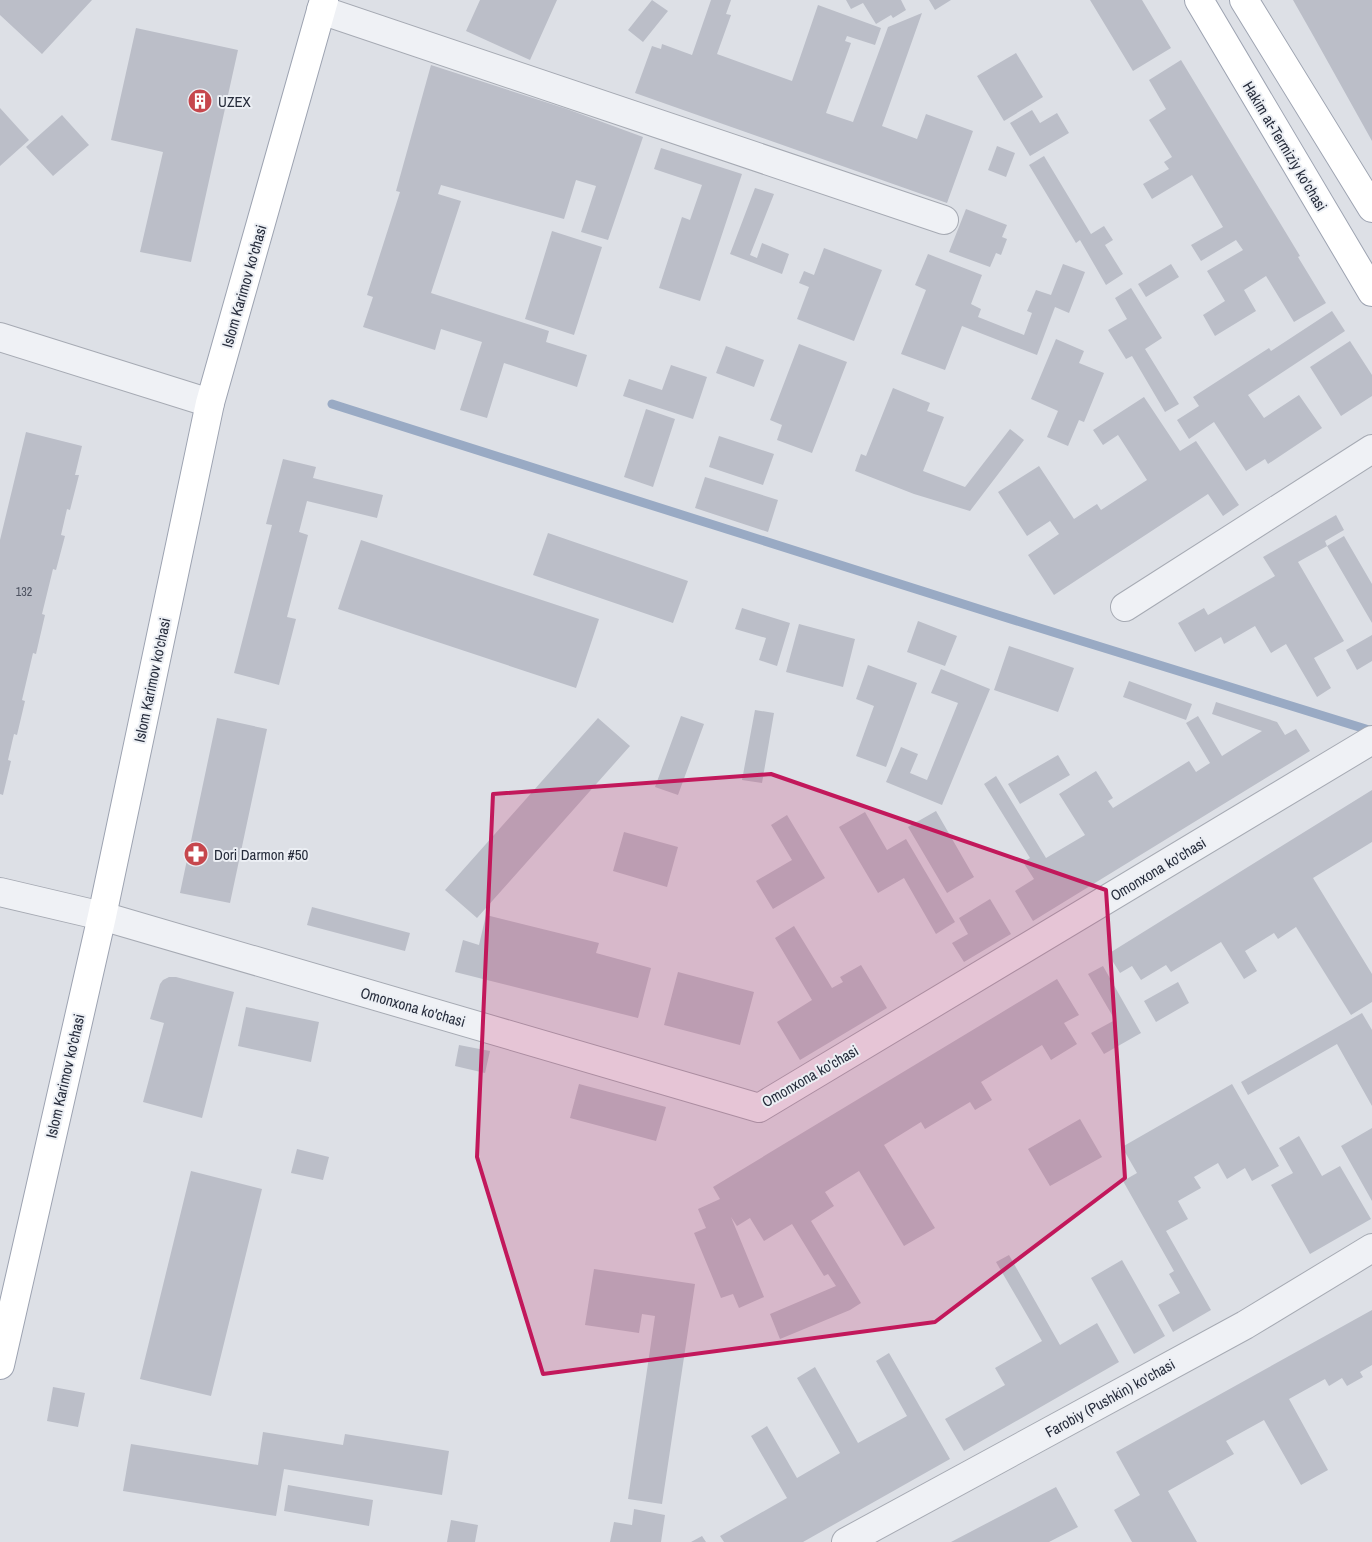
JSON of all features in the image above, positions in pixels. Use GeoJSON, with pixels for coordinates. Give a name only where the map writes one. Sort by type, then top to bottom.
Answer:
{"type":"FeatureCollection","features":[{"type":"Feature","properties":{"kind":"main road","name":"Hakim at-Termiziy ko'chasi"},"geometry":{"type":"LineString","coordinates":[[1198,0],[1372,292]]}},
{"type":"Feature","properties":{"kind":"main road"},"geometry":{"type":"LineString","coordinates":[[1244,0],[1372,208]]}},
{"type":"Feature","properties":{"kind":"main road","name":"Islom Karimov ko'chasi"},"geometry":{"type":"LineString","coordinates":[[0,1365],[102,916],[210,403],[322,5]]}},
{"type":"Feature","properties":{"kind":"street"},"geometry":{"type":"LineString","coordinates":[[322,5],[944,220]]}},
{"type":"Feature","properties":{"kind":"street"},"geometry":{"type":"LineString","coordinates":[[0,337],[210,403]]}},
{"type":"Feature","properties":{"kind":"street"},"geometry":{"type":"LineString","coordinates":[[1125,607],[1372,449]]}},
{"type":"Feature","properties":{"kind":"street","name":"Omonxona ko'chasi"},"geometry":{"type":"LineString","coordinates":[[0,892],[102,916],[759,1108],[1361,747]]}},
{"type":"Feature","properties":{"kind":"street","name":"Farobiy (Pushkin) ko'chasi"},"geometry":{"type":"LineString","coordinates":[[846,1542],[1245,1325],[1372,1248]]}},
{"type":"Feature","properties":{"kind":"highlighted area"},"geometry":{"type":"Polygon","coordinates":[[[771,774],[1106,890],[1125,1178],[935,1322],[543,1374],[477,1157],[493,794],[771,774]]]}},
{"type":"Feature","properties":{"kind":"building"},"geometry":{"type":"Polygon","coordinates":[[[0,0],[92,0],[42,54],[0,15],[0,0]]]}},
{"type":"Feature","properties":{"kind":"building"},"geometry":{"type":"Polygon","coordinates":[[[480,0],[557,0],[530,60],[466,31],[480,0]]]}},
{"type":"Feature","properties":{"kind":"building"},"geometry":{"type":"Polygon","coordinates":[[[652,0],[668,11],[643,42],[628,30],[652,0]]]}},
{"type":"Feature","properties":{"kind":"building"},"geometry":{"type":"Polygon","coordinates":[[[711,0],[731,0],[726,14],[731,15],[717,54],[792,81],[818,5],[881,28],[875,45],[847,36],[845,41],[851,43],[826,113],[853,122],[888,27],[922,13],[882,126],[917,139],[926,114],[973,131],[947,203],[635,93],[652,46],[661,49],[662,44],[692,55],[711,0]]]}},
{"type":"Feature","properties":{"kind":"building"},"geometry":{"type":"Polygon","coordinates":[[[846,0],[901,0],[906,10],[893,18],[891,15],[876,24],[863,3],[851,9],[846,0]]]}},
{"type":"Feature","properties":{"kind":"building"},"geometry":{"type":"Polygon","coordinates":[[[929,0],[951,0],[935,10],[929,0]]]}},
{"type":"Feature","properties":{"kind":"building"},"geometry":{"type":"Polygon","coordinates":[[[1090,0],[1142,0],[1171,48],[1133,71],[1090,0]]]}},
{"type":"Feature","properties":{"kind":"building"},"geometry":{"type":"Polygon","coordinates":[[[1293,0],[1372,0],[1372,141],[1314,37],[1293,0]]]}},
{"type":"Feature","properties":{"kind":"building","name":"UZEX"},"geometry":{"type":"Polygon","coordinates":[[[136,28],[238,50],[191,262],[140,252],[163,152],[111,140],[136,28]]]}},
{"type":"Feature","properties":{"kind":"building"},"geometry":{"type":"Polygon","coordinates":[[[1016,53],[1043,97],[1004,121],[977,76],[1016,53]]]}},
{"type":"Feature","properties":{"kind":"building"},"geometry":{"type":"Polygon","coordinates":[[[1181,60],[1300,256],[1298,257],[1326,303],[1294,322],[1266,276],[1244,290],[1256,311],[1215,336],[1203,315],[1225,301],[1207,271],[1243,250],[1236,240],[1201,261],[1191,245],[1223,227],[1192,175],[1152,199],[1143,184],[1169,169],[1164,162],[1172,157],[1149,120],[1166,109],[1149,80],[1181,60]]]}},
{"type":"Feature","properties":{"kind":"building"},"geometry":{"type":"Polygon","coordinates":[[[431,65],[567,109],[643,137],[608,240],[581,232],[596,186],[576,180],[564,219],[441,185],[438,194],[461,201],[431,293],[549,331],[546,342],[587,355],[577,387],[504,363],[487,418],[460,410],[482,342],[441,329],[435,350],[363,327],[373,297],[367,295],[400,192],[396,191],[431,65]]]}},
{"type":"Feature","properties":{"kind":"building"},"geometry":{"type":"Polygon","coordinates":[[[0,108],[29,140],[0,166],[0,108]]]}},
{"type":"Feature","properties":{"kind":"building"},"geometry":{"type":"Polygon","coordinates":[[[1032,110],[1040,123],[1057,113],[1069,133],[1030,156],[1010,123],[1032,110]]]}},
{"type":"Feature","properties":{"kind":"building"},"geometry":{"type":"Polygon","coordinates":[[[62,115],[89,145],[53,176],[26,147],[62,115]]]}},
{"type":"Feature","properties":{"kind":"building"},"geometry":{"type":"Polygon","coordinates":[[[997,146],[1015,153],[1006,177],[988,170],[997,146]]]}},
{"type":"Feature","properties":{"kind":"building"},"geometry":{"type":"Polygon","coordinates":[[[661,148],[742,174],[700,301],[659,288],[682,217],[690,220],[702,185],[654,169],[661,148]]]}},
{"type":"Feature","properties":{"kind":"building"},"geometry":{"type":"Polygon","coordinates":[[[1044,156],[1091,234],[1104,226],[1113,240],[1105,245],[1123,274],[1106,285],[1080,240],[1076,243],[1029,165],[1044,156]]]}},
{"type":"Feature","properties":{"kind":"building"},"geometry":{"type":"Polygon","coordinates":[[[755,188],[774,194],[750,255],[757,258],[762,243],[789,254],[782,274],[730,254],[755,188]]]}},
{"type":"Feature","properties":{"kind":"building"},"geometry":{"type":"Polygon","coordinates":[[[966,209],[1007,225],[1002,237],[1007,239],[1001,255],[996,253],[990,267],[949,252],[966,209]]]}},
{"type":"Feature","properties":{"kind":"building"},"geometry":{"type":"Polygon","coordinates":[[[552,231],[602,247],[574,335],[525,319],[552,231]]]}},
{"type":"Feature","properties":{"kind":"building"},"geometry":{"type":"Polygon","coordinates":[[[824,248],[882,270],[854,341],[797,319],[809,287],[799,283],[804,271],[814,275],[824,248]]]}},
{"type":"Feature","properties":{"kind":"building"},"geometry":{"type":"Polygon","coordinates":[[[928,254],[982,275],[971,304],[981,309],[978,317],[1024,335],[1032,313],[1027,311],[1036,290],[1051,295],[1063,264],[1085,272],[1069,313],[1055,307],[1037,355],[962,326],[945,370],[901,354],[926,290],[915,285],[928,254]]]}},
{"type":"Feature","properties":{"kind":"building"},"geometry":{"type":"Polygon","coordinates":[[[1171,264],[1179,277],[1146,297],[1138,284],[1171,264]]]}},
{"type":"Feature","properties":{"kind":"building"},"geometry":{"type":"Polygon","coordinates":[[[1131,288],[1162,338],[1145,349],[1179,404],[1165,412],[1132,356],[1126,359],[1108,330],[1127,319],[1115,298],[1131,288]]]}},
{"type":"Feature","properties":{"kind":"building"},"geometry":{"type":"Polygon","coordinates":[[[1332,311],[1345,331],[1248,395],[1264,418],[1299,395],[1322,428],[1268,464],[1265,459],[1246,471],[1214,422],[1189,439],[1177,420],[1199,406],[1193,397],[1269,348],[1271,351],[1332,311]]]}},
{"type":"Feature","properties":{"kind":"building"},"geometry":{"type":"Polygon","coordinates":[[[1056,339],[1084,351],[1079,363],[1104,373],[1084,422],[1079,420],[1068,446],[1047,437],[1058,411],[1031,399],[1056,339]]]}},
{"type":"Feature","properties":{"kind":"building"},"geometry":{"type":"Polygon","coordinates":[[[1350,341],[1372,375],[1372,396],[1341,416],[1310,367],[1350,341]]]}},
{"type":"Feature","properties":{"kind":"building"},"geometry":{"type":"Polygon","coordinates":[[[799,344],[847,362],[812,453],[777,440],[782,425],[770,420],[799,344]]]}},
{"type":"Feature","properties":{"kind":"building"},"geometry":{"type":"Polygon","coordinates":[[[726,346],[764,360],[754,387],[716,373],[726,346]]]}},
{"type":"Feature","properties":{"kind":"building"},"geometry":{"type":"Polygon","coordinates":[[[671,365],[707,377],[693,419],[623,396],[629,379],[662,390],[671,365]]]}},
{"type":"Feature","properties":{"kind":"building"},"geometry":{"type":"Polygon","coordinates":[[[893,388],[930,403],[927,411],[944,417],[923,471],[965,487],[1010,429],[1024,440],[970,511],[914,494],[855,471],[861,454],[866,456],[893,388]]]}},
{"type":"Feature","properties":{"kind":"building"},"geometry":{"type":"Polygon","coordinates":[[[1144,397],[1180,451],[1196,441],[1239,505],[1223,516],[1208,494],[1054,595],[1028,555],[1059,534],[1050,521],[1027,536],[998,492],[1039,466],[1074,519],[1097,504],[1101,510],[1147,480],[1118,435],[1103,445],[1093,430],[1144,397]]]}},
{"type":"Feature","properties":{"kind":"building"},"geometry":{"type":"Polygon","coordinates":[[[646,409],[675,419],[653,487],[624,477],[646,409]]]}},
{"type":"Feature","properties":{"kind":"building"},"geometry":{"type":"Polygon","coordinates":[[[26,432],[82,446],[75,475],[79,475],[70,510],[67,509],[61,535],[65,536],[56,570],[53,569],[42,614],[45,615],[36,654],[33,653],[22,700],[25,701],[17,735],[14,734],[8,760],[11,761],[3,795],[0,794],[0,540],[26,432]]]}},
{"type":"Feature","properties":{"kind":"building"},"geometry":{"type":"Polygon","coordinates":[[[719,436],[774,454],[763,485],[709,467],[719,436]]]}},
{"type":"Feature","properties":{"kind":"building"},"geometry":{"type":"Polygon","coordinates":[[[283,459],[316,467],[313,478],[383,495],[377,518],[307,501],[299,532],[308,535],[287,617],[296,619],[279,685],[234,673],[272,525],[266,524],[283,459]]]}},
{"type":"Feature","properties":{"kind":"building"},"geometry":{"type":"Polygon","coordinates":[[[705,477],[778,500],[768,532],[695,508],[705,477]]]}},
{"type":"Feature","properties":{"kind":"building"},"geometry":{"type":"Polygon","coordinates":[[[1336,515],[1344,530],[1325,541],[1327,546],[1298,562],[1344,641],[1314,658],[1331,688],[1317,697],[1286,644],[1271,653],[1255,626],[1224,644],[1221,637],[1195,652],[1178,623],[1204,608],[1208,615],[1275,576],[1263,557],[1336,515]]]}},
{"type":"Feature","properties":{"kind":"building"},"geometry":{"type":"Polygon","coordinates":[[[548,533],[688,581],[673,623],[533,575],[548,533]]]}},
{"type":"Feature","properties":{"kind":"building"},"geometry":{"type":"Polygon","coordinates":[[[1344,536],[1372,584],[1372,623],[1327,546],[1344,536]]]}},
{"type":"Feature","properties":{"kind":"building"},"geometry":{"type":"Polygon","coordinates":[[[361,540],[599,619],[576,688],[338,609],[361,540]]]}},
{"type":"Feature","properties":{"kind":"building"},"geometry":{"type":"Polygon","coordinates":[[[742,608],[790,623],[777,666],[759,660],[766,638],[735,629],[742,608]]]}},
{"type":"Feature","properties":{"kind":"building"},"geometry":{"type":"Polygon","coordinates":[[[918,621],[957,636],[945,666],[907,652],[918,621]]]}},
{"type":"Feature","properties":{"kind":"building"},"geometry":{"type":"Polygon","coordinates":[[[799,624],[855,639],[843,687],[786,672],[799,624]]]}},
{"type":"Feature","properties":{"kind":"building"},"geometry":{"type":"Polygon","coordinates":[[[1372,635],[1372,661],[1357,670],[1346,650],[1372,635]]]}},
{"type":"Feature","properties":{"kind":"building"},"geometry":{"type":"Polygon","coordinates":[[[1009,646],[1074,668],[1058,712],[994,690],[1009,646]]]}},
{"type":"Feature","properties":{"kind":"building"},"geometry":{"type":"Polygon","coordinates":[[[868,665],[917,683],[886,767],[856,756],[874,706],[856,699],[868,665]]]}},
{"type":"Feature","properties":{"kind":"building"},"geometry":{"type":"Polygon","coordinates":[[[941,669],[990,689],[942,805],[886,782],[901,747],[918,754],[910,773],[927,780],[958,703],[931,693],[941,669]]]}},
{"type":"Feature","properties":{"kind":"building"},"geometry":{"type":"Polygon","coordinates":[[[1129,681],[1192,704],[1186,720],[1123,697],[1129,681]]]}},
{"type":"Feature","properties":{"kind":"building"},"geometry":{"type":"Polygon","coordinates":[[[1216,702],[1277,722],[1285,735],[1296,729],[1310,751],[1033,921],[1015,891],[1034,879],[1023,862],[1030,858],[984,784],[996,776],[1046,858],[1085,835],[1059,794],[1096,771],[1113,798],[1108,801],[1113,808],[1189,761],[1196,772],[1210,763],[1186,723],[1198,716],[1222,756],[1262,731],[1212,714],[1216,702]]]}},
{"type":"Feature","properties":{"kind":"building"},"geometry":{"type":"Polygon","coordinates":[[[755,710],[774,713],[762,783],[742,780],[755,710]]]}},
{"type":"Feature","properties":{"kind":"building"},"geometry":{"type":"Polygon","coordinates":[[[681,716],[704,724],[678,795],[655,787],[681,716]]]}},
{"type":"Feature","properties":{"kind":"building"},"geometry":{"type":"Polygon","coordinates":[[[217,718],[267,729],[230,903],[180,893],[217,718]]]}},
{"type":"Feature","properties":{"kind":"building"},"geometry":{"type":"Polygon","coordinates":[[[598,718],[630,746],[477,918],[445,890],[598,718]]]}},
{"type":"Feature","properties":{"kind":"building"},"geometry":{"type":"Polygon","coordinates":[[[1058,755],[1070,775],[1020,804],[1008,784],[1058,755]]]}},
{"type":"Feature","properties":{"kind":"building"},"geometry":{"type":"Polygon","coordinates":[[[1372,790],[1372,842],[1313,878],[1372,974],[1372,1002],[1351,1015],[1296,927],[1278,939],[1274,933],[1245,951],[1257,971],[1244,979],[1221,942],[1171,972],[1166,965],[1141,980],[1132,966],[1120,973],[1108,954],[1372,790]]]}},
{"type":"Feature","properties":{"kind":"building"},"geometry":{"type":"Polygon","coordinates":[[[936,811],[974,877],[947,893],[908,827],[936,811]]]}},
{"type":"Feature","properties":{"kind":"building"},"geometry":{"type":"Polygon","coordinates":[[[865,812],[887,850],[906,839],[955,922],[936,934],[904,878],[878,893],[839,827],[865,812]]]}},
{"type":"Feature","properties":{"kind":"building"},"geometry":{"type":"Polygon","coordinates":[[[787,815],[825,878],[773,909],[756,881],[792,860],[771,825],[787,815]]]}},
{"type":"Feature","properties":{"kind":"building"},"geometry":{"type":"Polygon","coordinates":[[[624,832],[678,847],[667,887],[613,871],[624,832]]]}},
{"type":"Feature","properties":{"kind":"building"},"geometry":{"type":"Polygon","coordinates":[[[990,899],[1011,934],[964,962],[952,943],[968,934],[959,918],[990,899]]]}},
{"type":"Feature","properties":{"kind":"building"},"geometry":{"type":"Polygon","coordinates":[[[312,907],[410,933],[405,951],[307,925],[312,907]]]}},
{"type":"Feature","properties":{"kind":"building"},"geometry":{"type":"Polygon","coordinates":[[[486,915],[599,943],[596,953],[651,968],[638,1018],[455,972],[463,940],[479,945],[486,915]]]}},
{"type":"Feature","properties":{"kind":"building"},"geometry":{"type":"Polygon","coordinates":[[[794,926],[832,988],[843,982],[840,977],[861,965],[887,1008],[800,1060],[777,1022],[812,1000],[775,938],[794,926]]]}},
{"type":"Feature","properties":{"kind":"building"},"geometry":{"type":"Polygon","coordinates":[[[1103,966],[1141,1033],[1104,1054],[1091,1033],[1115,1020],[1088,974],[1103,966]]]}},
{"type":"Feature","properties":{"kind":"building"},"geometry":{"type":"Polygon","coordinates":[[[678,972],[754,992],[740,1045],[664,1025],[678,972]]]}},
{"type":"Feature","properties":{"kind":"building"},"geometry":{"type":"Polygon","coordinates":[[[169,977],[176,977],[234,992],[202,1118],[143,1102],[164,1023],[150,1019],[160,984],[169,977]]]}},
{"type":"Feature","properties":{"kind":"building"},"geometry":{"type":"Polygon","coordinates":[[[1057,979],[1079,1015],[1064,1023],[1077,1044],[1051,1060],[1042,1045],[981,1082],[992,1100],[975,1110],[970,1102],[925,1129],[921,1122],[884,1145],[935,1228],[904,1246],[859,1171],[825,1192],[834,1206],[811,1221],[861,1303],[850,1310],[780,1339],[770,1314],[836,1286],[828,1274],[824,1276],[792,1224],[764,1241],[750,1218],[737,1226],[731,1217],[764,1297],[739,1308],[733,1294],[721,1298],[694,1233],[706,1228],[698,1209],[720,1199],[713,1187],[1057,979]]]}},
{"type":"Feature","properties":{"kind":"building"},"geometry":{"type":"Polygon","coordinates":[[[1178,982],[1189,1003],[1156,1022],[1144,1001],[1178,982]]]}},
{"type":"Feature","properties":{"kind":"building"},"geometry":{"type":"Polygon","coordinates":[[[246,1007],[319,1022],[311,1062],[238,1046],[246,1007]]]}},
{"type":"Feature","properties":{"kind":"building"},"geometry":{"type":"Polygon","coordinates":[[[1362,1013],[1372,1030],[1372,1106],[1337,1044],[1248,1095],[1241,1082],[1362,1013]]]}},
{"type":"Feature","properties":{"kind":"building"},"geometry":{"type":"Polygon","coordinates":[[[459,1045],[490,1051],[485,1073],[455,1066],[459,1045]]]}},
{"type":"Feature","properties":{"kind":"building"},"geometry":{"type":"Polygon","coordinates":[[[579,1084],[666,1107],[656,1141],[570,1118],[579,1084]]]}},
{"type":"Feature","properties":{"kind":"building"},"geometry":{"type":"Polygon","coordinates":[[[1232,1084],[1279,1166],[1252,1181],[1245,1168],[1227,1179],[1218,1163],[1194,1177],[1201,1188],[1178,1201],[1188,1219],[1166,1231],[1211,1310],[1173,1332],[1158,1305],[1180,1293],[1169,1274],[1174,1271],[1123,1181],[1137,1173],[1122,1147],[1232,1084]]]}},
{"type":"Feature","properties":{"kind":"building"},"geometry":{"type":"Polygon","coordinates":[[[1080,1119],[1102,1157],[1050,1186],[1028,1149],[1080,1119]]]}},
{"type":"Feature","properties":{"kind":"building"},"geometry":{"type":"Polygon","coordinates":[[[1372,1128],[1372,1201],[1341,1146],[1372,1128]]]}},
{"type":"Feature","properties":{"kind":"building"},"geometry":{"type":"Polygon","coordinates":[[[1299,1136],[1322,1176],[1340,1166],[1371,1219],[1310,1254],[1271,1185],[1293,1173],[1279,1148],[1299,1136]]]}},
{"type":"Feature","properties":{"kind":"building"},"geometry":{"type":"Polygon","coordinates":[[[297,1149],[329,1157],[323,1180],[291,1173],[297,1149]]]}},
{"type":"Feature","properties":{"kind":"building"},"geometry":{"type":"Polygon","coordinates":[[[191,1171],[262,1189],[211,1396],[140,1379],[191,1171]]]}},
{"type":"Feature","properties":{"kind":"building"},"geometry":{"type":"Polygon","coordinates":[[[1009,1255],[1060,1345],[1097,1323],[1119,1362],[964,1451],[945,1419],[1005,1385],[995,1368],[1042,1341],[996,1262],[1009,1255]]]}},
{"type":"Feature","properties":{"kind":"building"},"geometry":{"type":"Polygon","coordinates":[[[1122,1260],[1165,1336],[1134,1354],[1091,1278],[1122,1260]]]}},
{"type":"Feature","properties":{"kind":"building"},"geometry":{"type":"Polygon","coordinates":[[[594,1269],[695,1284],[662,1504],[628,1499],[655,1316],[642,1314],[639,1333],[585,1325],[594,1269]]]}},
{"type":"Feature","properties":{"kind":"building"},"geometry":{"type":"Polygon","coordinates":[[[1372,1310],[1372,1365],[1360,1372],[1363,1377],[1347,1386],[1342,1378],[1329,1386],[1325,1379],[1289,1399],[1328,1470],[1301,1485],[1264,1420],[1226,1441],[1234,1454],[1168,1491],[1197,1542],[1132,1542],[1114,1510],[1140,1495],[1116,1452],[1372,1310]]]}},
{"type":"Feature","properties":{"kind":"building"},"geometry":{"type":"Polygon","coordinates":[[[889,1353],[950,1459],[803,1542],[724,1542],[720,1536],[787,1498],[751,1436],[767,1426],[797,1478],[840,1453],[797,1378],[815,1367],[858,1443],[907,1416],[876,1361],[889,1353]]]}},
{"type":"Feature","properties":{"kind":"building"},"geometry":{"type":"Polygon","coordinates":[[[53,1387],[85,1393],[78,1427],[47,1421],[53,1387]]]}},
{"type":"Feature","properties":{"kind":"building"},"geometry":{"type":"Polygon","coordinates":[[[263,1432],[343,1445],[345,1434],[449,1451],[442,1495],[284,1469],[276,1516],[123,1491],[131,1444],[258,1465],[263,1432]]]}},
{"type":"Feature","properties":{"kind":"building"},"geometry":{"type":"Polygon","coordinates":[[[288,1485],[373,1500],[369,1526],[284,1511],[288,1485]]]}},
{"type":"Feature","properties":{"kind":"building"},"geometry":{"type":"Polygon","coordinates":[[[1056,1487],[1078,1527],[1049,1542],[951,1542],[1056,1487]]]}},
{"type":"Feature","properties":{"kind":"building"},"geometry":{"type":"Polygon","coordinates":[[[634,1509],[665,1515],[661,1542],[610,1542],[614,1522],[632,1525],[634,1509]]]}},
{"type":"Feature","properties":{"kind":"building"},"geometry":{"type":"Polygon","coordinates":[[[451,1520],[478,1525],[475,1542],[447,1542],[451,1520]]]}},
{"type":"Feature","properties":{"kind":"building"},"geometry":{"type":"Polygon","coordinates":[[[702,1536],[706,1542],[691,1542],[702,1536]]]}},
{"type":"Feature","properties":{"kind":"waterway"},"geometry":{"type":"LineString","coordinates":[[332,404],[1001,616],[1372,731]]}},
{"type":"Feature","properties":{"kind":"place","name":"UZEX"},"geometry":{"type":"Point","coordinates":[200,101]}},
{"type":"Feature","properties":{"kind":"place","name":"Dori Darmon #50"},"geometry":{"type":"Point","coordinates":[196,854]}}]}
